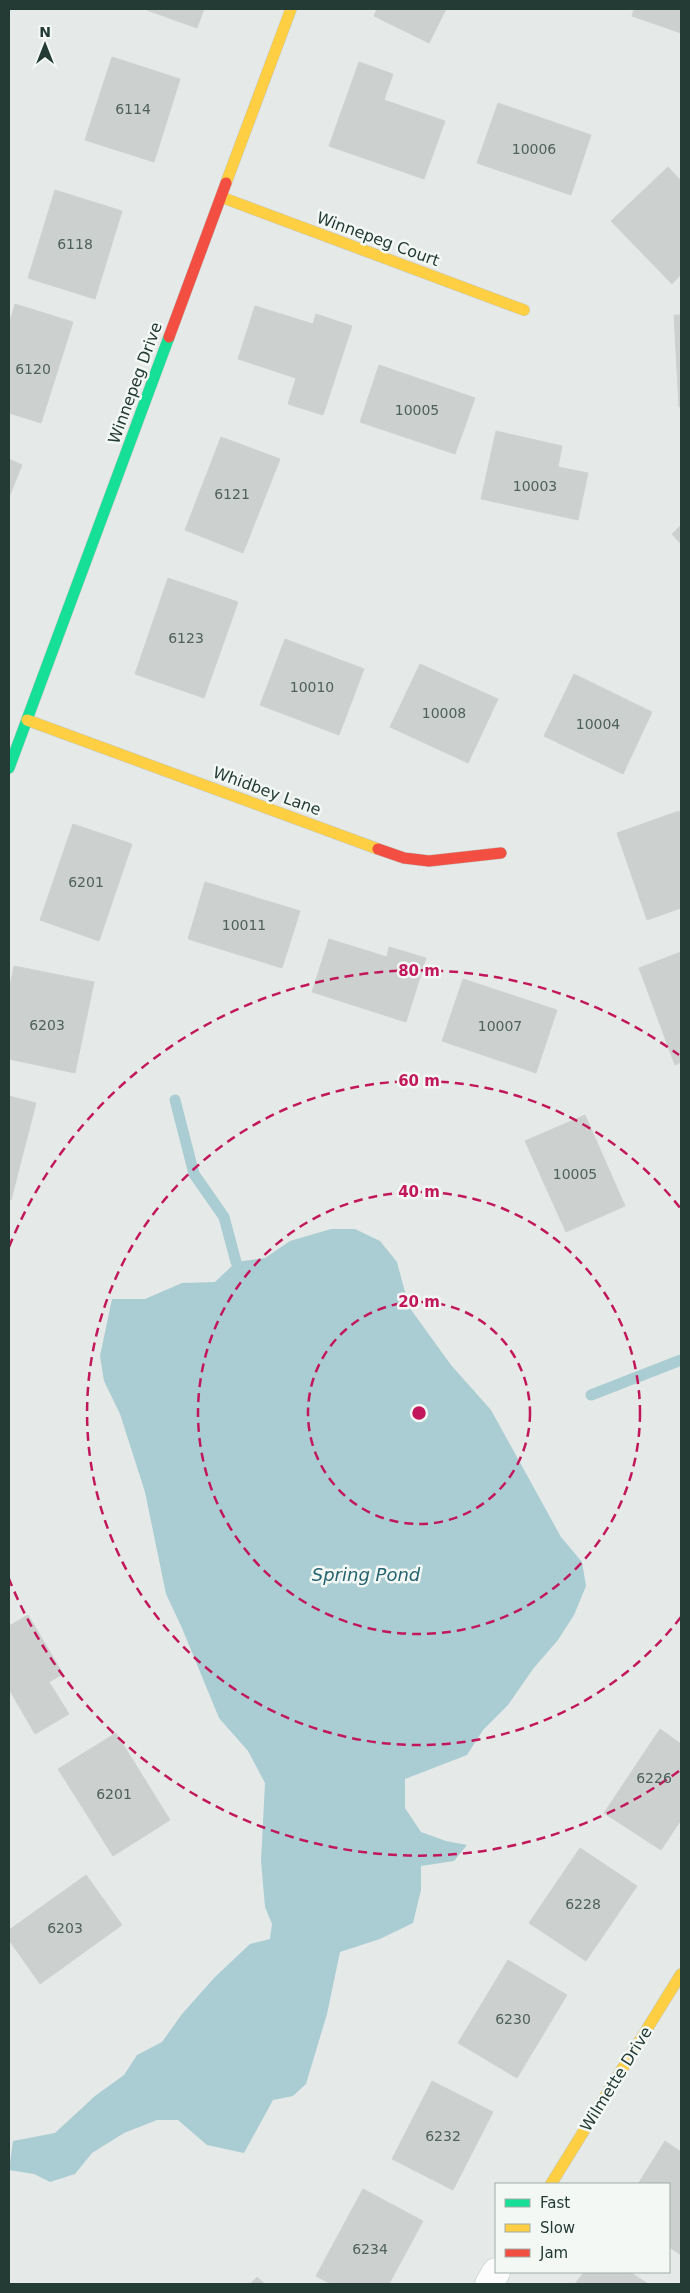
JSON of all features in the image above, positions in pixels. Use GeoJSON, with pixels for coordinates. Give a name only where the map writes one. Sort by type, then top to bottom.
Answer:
{"type":"FeatureCollection","features":[{"type":"Feature","properties":{"kind":"street","name":"Winnepeg Drive"},"geometry":{"type":"LineString","coordinates":[[9,768],[291,9]]}},
{"type":"Feature","properties":{"kind":"street","name":"Winnepeg Court"},"geometry":{"type":"LineString","coordinates":[[221,197],[524,310]]}},
{"type":"Feature","properties":{"kind":"street","name":"Whidbey Lane"},"geometry":{"type":"LineString","coordinates":[[27,720],[404,858],[429,861],[501,853]]}},
{"type":"Feature","properties":{"kind":"street","name":"Wilmette Drive"},"geometry":{"type":"LineString","coordinates":[[552,2183],[681,1974]]}},
{"type":"Feature","properties":{"kind":"street"},"geometry":{"type":"LineString","coordinates":[[489,2284],[495,2273]]}},
{"type":"Feature","properties":{"kind":"water","name":"Spring Pond"},"geometry":{"type":"Polygon","coordinates":[[[331,1229],[355,1229],[380,1241],[397,1262],[409,1307],[451,1365],[491,1410],[561,1537],[582,1562],[586,1586],[574,1615],[558,1640],[533,1669],[508,1705],[483,1730],[467,1755],[405,1779],[405,1808],[421,1832],[446,1841],[467,1845],[454,1861],[421,1866],[421,1890],[413,1923],[380,1939],[340,1952],[327,2014],[306,2084],[293,2096],[273,2100],[244,2153],[207,2145],[178,2120],[157,2120],[124,2133],[92,2153],[75,2174],[50,2182],[34,2174],[9,2170],[13,2141],[55,2133],[95,2096],[124,2075],[137,2055],[162,2042],[182,2014],[215,1977],[250,1944],[270,1939],[272,1924],[265,1907],[261,1861],[265,1783],[248,1751],[219,1718],[166,1594],[145,1492],[120,1414],[104,1381],[100,1356],[112,1299],[145,1299],[182,1283],[215,1282],[236,1262],[265,1258],[290,1241],[331,1229]]]}},
{"type":"Feature","properties":{"kind":"building"},"geometry":{"type":"Polygon","coordinates":[[[144,9],[204,9],[197,28],[144,9]]]}},
{"type":"Feature","properties":{"kind":"building"},"geometry":{"type":"Polygon","coordinates":[[[377,9],[446,9],[429,43],[374,16],[377,9]]]}},
{"type":"Feature","properties":{"kind":"building"},"geometry":{"type":"Polygon","coordinates":[[[634,9],[681,9],[681,33],[632,16],[634,9]]]}},
{"type":"Feature","properties":{"kind":"building"},"geometry":{"type":"Polygon","coordinates":[[[112,57],[180,79],[154,162],[85,140],[112,57]]]}},
{"type":"Feature","properties":{"kind":"building"},"geometry":{"type":"Polygon","coordinates":[[[359,62],[393,74],[384,100],[445,121],[424,179],[329,146],[359,62]]]}},
{"type":"Feature","properties":{"kind":"building"},"geometry":{"type":"Polygon","coordinates":[[[498,103],[591,135],[571,195],[477,163],[498,103]]]}},
{"type":"Feature","properties":{"kind":"building"},"geometry":{"type":"Polygon","coordinates":[[[668,167],[681,181],[681,274],[672,284],[611,221],[668,167]]]}},
{"type":"Feature","properties":{"kind":"building"},"geometry":{"type":"Polygon","coordinates":[[[55,190],[122,211],[95,299],[28,278],[55,190]]]}},
{"type":"Feature","properties":{"kind":"building"},"geometry":{"type":"Polygon","coordinates":[[[15,304],[73,322],[41,423],[9,413],[9,324],[15,304]]]}},
{"type":"Feature","properties":{"kind":"building"},"geometry":{"type":"Polygon","coordinates":[[[255,306],[313,324],[316,314],[352,326],[323,415],[288,404],[296,378],[238,359],[255,306]]]}},
{"type":"Feature","properties":{"kind":"building"},"geometry":{"type":"Polygon","coordinates":[[[674,315],[681,315],[681,406],[679,407],[674,315]]]}},
{"type":"Feature","properties":{"kind":"building"},"geometry":{"type":"Polygon","coordinates":[[[379,365],[475,398],[455,454],[360,422],[379,365]]]}},
{"type":"Feature","properties":{"kind":"building"},"geometry":{"type":"Polygon","coordinates":[[[496,431],[562,446],[558,467],[588,473],[578,520],[481,499],[496,431]]]}},
{"type":"Feature","properties":{"kind":"building"},"geometry":{"type":"Polygon","coordinates":[[[221,437],[280,459],[243,553],[185,530],[221,437]]]}},
{"type":"Feature","properties":{"kind":"building"},"geometry":{"type":"Polygon","coordinates":[[[9,459],[22,465],[9,497],[9,459]]]}},
{"type":"Feature","properties":{"kind":"building"},"geometry":{"type":"Polygon","coordinates":[[[681,525],[681,544],[672,534],[681,525]]]}},
{"type":"Feature","properties":{"kind":"building"},"geometry":{"type":"Polygon","coordinates":[[[168,578],[238,602],[204,698],[135,674],[168,578]]]}},
{"type":"Feature","properties":{"kind":"building"},"geometry":{"type":"Polygon","coordinates":[[[285,639],[364,669],[339,735],[260,705],[285,639]]]}},
{"type":"Feature","properties":{"kind":"building"},"geometry":{"type":"Polygon","coordinates":[[[420,664],[498,699],[468,763],[390,727],[420,664]]]}},
{"type":"Feature","properties":{"kind":"building"},"geometry":{"type":"Polygon","coordinates":[[[574,674],[652,712],[623,774],[544,736],[574,674]]]}},
{"type":"Feature","properties":{"kind":"building"},"geometry":{"type":"Polygon","coordinates":[[[679,811],[681,818],[681,908],[647,920],[617,833],[679,811]]]}},
{"type":"Feature","properties":{"kind":"building"},"geometry":{"type":"Polygon","coordinates":[[[73,824],[132,844],[99,941],[40,920],[73,824]]]}},
{"type":"Feature","properties":{"kind":"building"},"geometry":{"type":"Polygon","coordinates":[[[205,882],[300,911],[282,968],[188,939],[205,882]]]}},
{"type":"Feature","properties":{"kind":"building"},"geometry":{"type":"Polygon","coordinates":[[[329,939],[387,957],[389,947],[426,958],[406,1022],[312,992],[329,939]]]}},
{"type":"Feature","properties":{"kind":"building"},"geometry":{"type":"Polygon","coordinates":[[[681,952],[681,1062],[675,1065],[639,968],[681,952]]]}},
{"type":"Feature","properties":{"kind":"building"},"geometry":{"type":"Polygon","coordinates":[[[14,966],[94,982],[75,1073],[9,1059],[9,991],[14,966]]]}},
{"type":"Feature","properties":{"kind":"building"},"geometry":{"type":"Polygon","coordinates":[[[463,979],[557,1010],[536,1073],[442,1041],[463,979]]]}},
{"type":"Feature","properties":{"kind":"building"},"geometry":{"type":"Polygon","coordinates":[[[9,1096],[36,1103],[11,1200],[9,1200],[9,1096]]]}},
{"type":"Feature","properties":{"kind":"building"},"geometry":{"type":"Polygon","coordinates":[[[585,1115],[625,1206],[566,1232],[525,1141],[585,1115]]]}},
{"type":"Feature","properties":{"kind":"building"},"geometry":{"type":"Polygon","coordinates":[[[28,1615],[63,1674],[49,1682],[69,1714],[35,1734],[9,1689],[9,1626],[28,1615]]]}},
{"type":"Feature","properties":{"kind":"building"},"geometry":{"type":"Polygon","coordinates":[[[660,1729],[681,1744],[681,1820],[661,1850],[604,1813],[660,1729]]]}},
{"type":"Feature","properties":{"kind":"building"},"geometry":{"type":"Polygon","coordinates":[[[116,1733],[170,1820],[113,1856],[58,1769],[116,1733]]]}},
{"type":"Feature","properties":{"kind":"building"},"geometry":{"type":"Polygon","coordinates":[[[580,1848],[637,1886],[586,1961],[529,1923],[580,1848]]]}},
{"type":"Feature","properties":{"kind":"building"},"geometry":{"type":"Polygon","coordinates":[[[86,1875],[122,1925],[40,1984],[9,1940],[9,1930],[86,1875]]]}},
{"type":"Feature","properties":{"kind":"building"},"geometry":{"type":"Polygon","coordinates":[[[508,1960],[567,1995],[517,2078],[458,2043],[508,1960]]]}},
{"type":"Feature","properties":{"kind":"building"},"geometry":{"type":"Polygon","coordinates":[[[432,2081],[493,2112],[453,2190],[392,2159],[432,2081]]]}},
{"type":"Feature","properties":{"kind":"building"},"geometry":{"type":"Polygon","coordinates":[[[665,2141],[681,2152],[681,2255],[670,2248],[670,2183],[639,2183],[665,2141]]]}},
{"type":"Feature","properties":{"kind":"building"},"geometry":{"type":"Polygon","coordinates":[[[363,2189],[423,2221],[389,2284],[331,2284],[316,2276],[363,2189]]]}},
{"type":"Feature","properties":{"kind":"building"},"geometry":{"type":"Polygon","coordinates":[[[583,2273],[632,2273],[648,2284],[575,2284],[583,2273]]]}},
{"type":"Feature","properties":{"kind":"building"},"geometry":{"type":"Polygon","coordinates":[[[257,2277],[265,2284],[250,2284],[257,2277]]]}},
{"type":"Feature","properties":{"kind":"waterway"},"geometry":{"type":"LineString","coordinates":[[175,1100],[194,1174],[224,1217],[236,1262]]}},
{"type":"Feature","properties":{"kind":"waterway"},"geometry":{"type":"LineString","coordinates":[[591,1395],[681,1360]]}},
{"type":"Feature","properties":{"kind":"traffic: fast"},"geometry":{"type":"LineString","coordinates":[[9,768],[169,337]]}},
{"type":"Feature","properties":{"kind":"traffic: slow"},"geometry":{"type":"LineString","coordinates":[[226,183],[291,9]]}},
{"type":"Feature","properties":{"kind":"traffic: slow"},"geometry":{"type":"LineString","coordinates":[[221,197],[524,310]]}},
{"type":"Feature","properties":{"kind":"traffic: slow"},"geometry":{"type":"LineString","coordinates":[[27,720],[378,849]]}},
{"type":"Feature","properties":{"kind":"traffic: slow"},"geometry":{"type":"LineString","coordinates":[[552,2183],[681,1974]]}},
{"type":"Feature","properties":{"kind":"traffic: jam"},"geometry":{"type":"LineString","coordinates":[[169,337],[226,183]]}},
{"type":"Feature","properties":{"kind":"traffic: jam"},"geometry":{"type":"LineString","coordinates":[[378,849],[404,858],[429,861],[501,853]]}}]}
